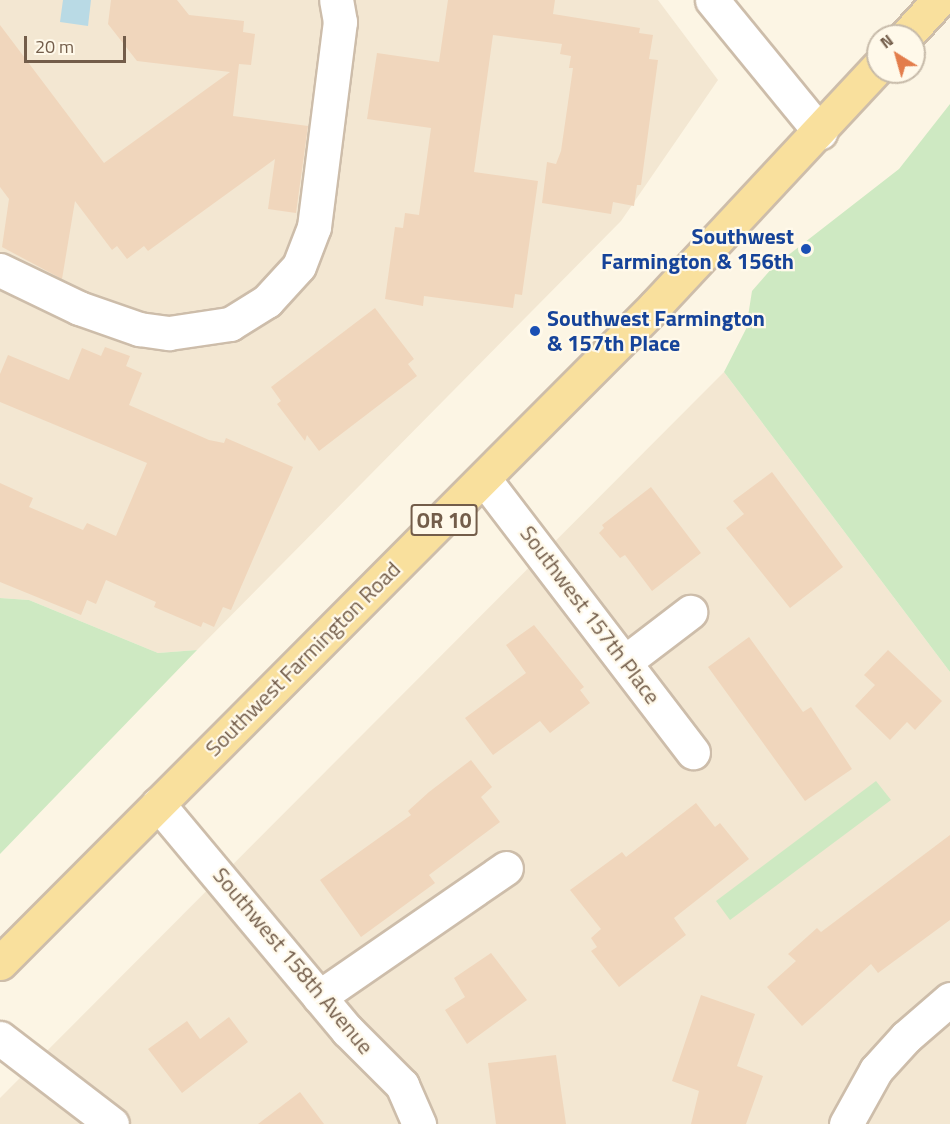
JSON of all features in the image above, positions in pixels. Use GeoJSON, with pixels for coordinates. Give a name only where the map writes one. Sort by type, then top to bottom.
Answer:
{"type":"FeatureCollection","features":[{"type":"Feature","properties":{"kind":"main road"},"geometry":{"type":"LineString","coordinates":[[917,24],[939,0]]}},
{"type":"Feature","properties":{"kind":"main road","name":"Southwest Farmington Road"},"geometry":{"type":"LineString","coordinates":[[0,963],[484,479],[820,132],[866,80]]}},
{"type":"Feature","properties":{"kind":"street"},"geometry":{"type":"LineString","coordinates":[[0,270],[79,308],[139,329],[169,333],[212,329],[251,313],[287,282],[303,259],[314,227],[340,22],[336,0]]}},
{"type":"Feature","properties":{"kind":"street"},"geometry":{"type":"LineString","coordinates":[[712,0],[762,64],[820,132]]}},
{"type":"Feature","properties":{"kind":"street","name":"Southwest 157th Place"},"geometry":{"type":"LineString","coordinates":[[484,479],[626,661],[693,752]]}},
{"type":"Feature","properties":{"kind":"street"},"geometry":{"type":"LineString","coordinates":[[626,661],[690,612]]}},
{"type":"Feature","properties":{"kind":"street","name":"Southwest 158th Avenue"},"geometry":{"type":"LineString","coordinates":[[158,804],[319,997],[402,1085],[419,1124]]}},
{"type":"Feature","properties":{"kind":"street"},"geometry":{"type":"LineString","coordinates":[[319,997],[506,868]]}},
{"type":"Feature","properties":{"kind":"street"},"geometry":{"type":"LineString","coordinates":[[846,1124],[876,1071],[906,1037],[950,999]]}},
{"type":"Feature","properties":{"kind":"street"},"geometry":{"type":"LineString","coordinates":[[0,1038],[112,1124]]}},
{"type":"Feature","properties":{"kind":"shaded area"},"geometry":{"type":"Polygon","coordinates":[[[0,0],[658,0],[718,80],[621,221],[197,650],[158,653],[29,600],[0,598],[0,0]]]}},
{"type":"Feature","properties":{"kind":"shaded area"},"geometry":{"type":"Polygon","coordinates":[[[724,372],[950,672],[950,1124],[0,1124],[0,1098],[724,372]]]}},
{"type":"Feature","properties":{"kind":"green space"},"geometry":{"type":"Polygon","coordinates":[[[950,104],[950,672],[724,372],[746,329],[752,291],[773,267],[899,169],[950,104]]]}},
{"type":"Feature","properties":{"kind":"green space"},"geometry":{"type":"Polygon","coordinates":[[[0,598],[29,600],[158,653],[197,650],[0,854],[0,598]]]}},
{"type":"Feature","properties":{"kind":"green space"},"geometry":{"type":"Polygon","coordinates":[[[876,781],[891,800],[730,920],[716,901],[876,781]]]}},
{"type":"Feature","properties":{"kind":"water"},"geometry":{"type":"Polygon","coordinates":[[[63,0],[91,0],[88,26],[60,22],[63,0]]]}},
{"type":"Feature","properties":{"kind":"building"},"geometry":{"type":"Polygon","coordinates":[[[111,0],[177,0],[189,15],[244,21],[243,32],[255,34],[251,65],[239,64],[233,116],[308,126],[296,213],[268,209],[275,159],[148,251],[144,246],[127,259],[117,246],[112,250],[75,201],[62,279],[2,247],[9,199],[0,187],[0,25],[104,163],[230,72],[137,61],[108,24],[111,0]]]}},
{"type":"Feature","properties":{"kind":"building"},"geometry":{"type":"Polygon","coordinates":[[[448,0],[555,0],[553,14],[640,28],[639,33],[653,35],[649,59],[658,60],[641,185],[637,185],[634,206],[613,202],[611,214],[542,203],[547,162],[556,164],[561,151],[573,68],[569,68],[571,56],[560,54],[562,44],[493,35],[474,172],[538,181],[522,295],[515,294],[513,308],[424,296],[423,306],[385,299],[395,227],[403,228],[405,213],[419,215],[431,128],[367,119],[377,53],[439,62],[448,0]]]}},
{"type":"Feature","properties":{"kind":"building"},"geometry":{"type":"Polygon","coordinates":[[[375,308],[414,359],[408,364],[417,376],[319,451],[307,435],[305,441],[277,404],[281,401],[271,387],[375,308]]]}},
{"type":"Feature","properties":{"kind":"building"},"geometry":{"type":"Polygon","coordinates":[[[105,347],[130,356],[126,366],[142,373],[129,405],[209,440],[224,443],[226,438],[293,467],[231,610],[223,607],[214,627],[203,622],[201,627],[154,607],[156,602],[106,580],[96,604],[87,600],[81,615],[0,582],[0,483],[33,498],[29,507],[83,530],[87,523],[116,536],[147,463],[0,402],[0,374],[8,355],[69,380],[82,348],[101,356],[105,347]]]}},
{"type":"Feature","properties":{"kind":"building"},"geometry":{"type":"Polygon","coordinates":[[[772,472],[843,567],[790,608],[726,528],[744,514],[733,501],[772,472]]]}},
{"type":"Feature","properties":{"kind":"building"},"geometry":{"type":"Polygon","coordinates":[[[651,487],[701,553],[652,591],[625,555],[620,558],[599,533],[604,528],[602,525],[651,487]]]}},
{"type":"Feature","properties":{"kind":"building"},"geometry":{"type":"Polygon","coordinates":[[[534,625],[584,687],[580,690],[590,703],[550,733],[540,721],[493,755],[465,718],[526,673],[506,645],[534,625]]]}},
{"type":"Feature","properties":{"kind":"building"},"geometry":{"type":"Polygon","coordinates":[[[749,637],[803,712],[811,707],[852,769],[805,801],[708,667],[749,637]]]}},
{"type":"Feature","properties":{"kind":"building"},"geometry":{"type":"Polygon","coordinates":[[[888,650],[942,701],[915,730],[907,722],[890,740],[855,706],[875,685],[864,675],[888,650]]]}},
{"type":"Feature","properties":{"kind":"building"},"geometry":{"type":"Polygon","coordinates":[[[471,760],[492,787],[481,797],[500,822],[429,875],[435,883],[361,937],[320,880],[411,815],[408,811],[471,760]]]}},
{"type":"Feature","properties":{"kind":"building"},"geometry":{"type":"Polygon","coordinates":[[[696,803],[715,827],[720,823],[749,859],[674,918],[686,935],[619,987],[591,951],[597,947],[591,938],[601,929],[570,890],[622,852],[626,857],[696,803]]]}},
{"type":"Feature","properties":{"kind":"building"},"geometry":{"type":"Polygon","coordinates":[[[950,835],[950,920],[878,973],[871,964],[802,1026],[767,987],[796,961],[788,954],[817,928],[821,932],[950,835]]]}},
{"type":"Feature","properties":{"kind":"building"},"geometry":{"type":"Polygon","coordinates":[[[491,953],[527,1000],[467,1044],[445,1010],[465,997],[454,978],[491,953]]]}},
{"type":"Feature","properties":{"kind":"building"},"geometry":{"type":"Polygon","coordinates":[[[701,995],[755,1014],[737,1066],[763,1076],[746,1124],[691,1124],[699,1091],[672,1081],[701,995]]]}},
{"type":"Feature","properties":{"kind":"building"},"geometry":{"type":"Polygon","coordinates":[[[229,1017],[248,1042],[182,1093],[148,1049],[187,1021],[200,1039],[229,1017]]]}},
{"type":"Feature","properties":{"kind":"building"},"geometry":{"type":"Polygon","coordinates":[[[556,1055],[566,1124],[496,1124],[488,1063],[556,1055]]]}},
{"type":"Feature","properties":{"kind":"building"},"geometry":{"type":"Polygon","coordinates":[[[300,1092],[324,1124],[258,1124],[300,1092]]]}},
{"type":"Feature","properties":{"kind":"place","name":"Southwest Farmington & 156th"},"geometry":{"type":"Point","coordinates":[806,249]}},
{"type":"Feature","properties":{"kind":"place","name":"Southwest Farmington & 157th Place"},"geometry":{"type":"Point","coordinates":[535,331]}}]}
